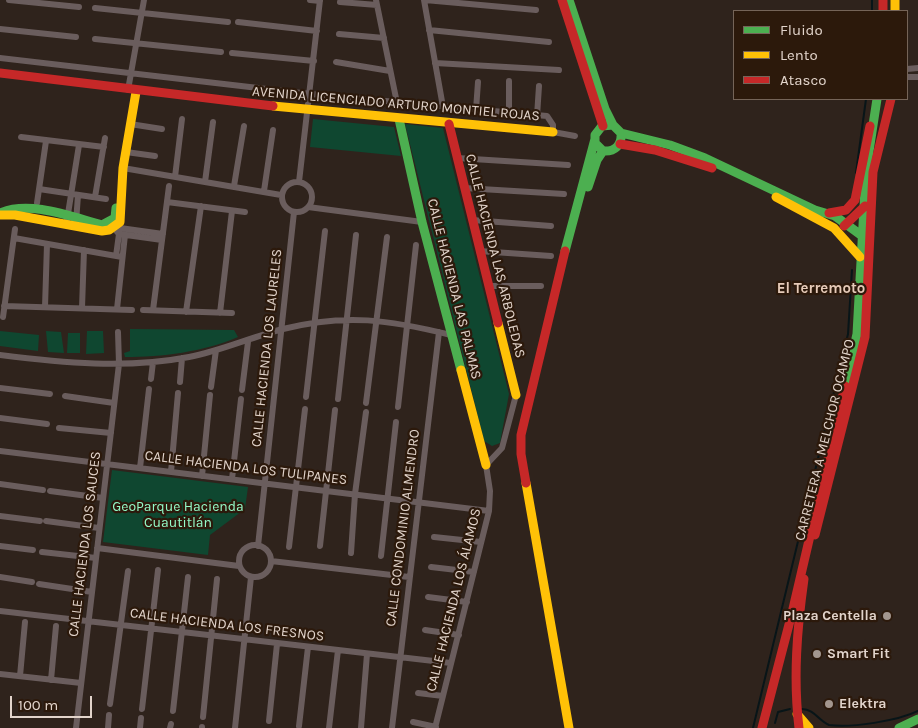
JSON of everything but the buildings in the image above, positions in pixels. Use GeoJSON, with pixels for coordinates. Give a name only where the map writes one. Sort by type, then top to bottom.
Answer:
{"type":"FeatureCollection","features":[{"type":"Feature","properties":{"kind":"main road"},"geometry":{"type":"LineString","coordinates":[[562,0],[603,126]]}},
{"type":"Feature","properties":{"kind":"main road"},"geometry":{"type":"LineString","coordinates":[[569,0],[605,109],[613,125],[621,133],[657,141],[686,151],[835,216],[866,239],[862,317],[865,338]]}},
{"type":"Feature","properties":{"kind":"main road","name":"AVENIDA LICENCIADO ARTURO MONTIEL ROJAS"},"geometry":{"type":"LineString","coordinates":[[0,73],[132,91],[308,111],[553,132]]}},
{"type":"Feature","properties":{"kind":"main road"},"geometry":{"type":"LineString","coordinates":[[116,230],[114,218],[130,124],[132,91]]}},
{"type":"Feature","properties":{"kind":"main road"},"geometry":{"type":"LineString","coordinates":[[860,258],[866,171],[877,100]]}},
{"type":"Feature","properties":{"kind":"main road","name":"CARRETERA A MELCHOR OCAMPO"},"geometry":{"type":"LineString","coordinates":[[799,728],[796,658],[805,573],[865,338],[873,172],[888,118],[890,100]]}},
{"type":"Feature","properties":{"kind":"main road"},"geometry":{"type":"LineString","coordinates":[[825,213],[842,212],[854,202],[864,138],[875,114]]}},
{"type":"Feature","properties":{"kind":"main road","name":"CALLE HACIENDA LAS PALMAS"},"geometry":{"type":"LineString","coordinates":[[399,119],[422,222],[486,465]]}},
{"type":"Feature","properties":{"kind":"main road","name":"CALLE HACIENDA LAS ARBOLEDAS"},"geometry":{"type":"LineString","coordinates":[[449,124],[516,396]]}},
{"type":"Feature","properties":{"kind":"main road"},"geometry":{"type":"LineString","coordinates":[[569,728],[530,510],[521,454],[521,435],[560,269],[596,131],[603,126],[613,125]]}},
{"type":"Feature","properties":{"kind":"main road"},"geometry":{"type":"LineString","coordinates":[[594,139],[597,146],[603,150],[611,151],[620,144],[621,133]]}},
{"type":"Feature","properties":{"kind":"main road"},"geometry":{"type":"LineString","coordinates":[[620,144],[682,157],[769,193],[834,228],[860,258]]}},
{"type":"Feature","properties":{"kind":"main road"},"geometry":{"type":"LineString","coordinates":[[573,728],[526,462],[525,436],[564,269],[592,174],[603,150]]}},
{"type":"Feature","properties":{"kind":"main road"},"geometry":{"type":"LineString","coordinates":[[834,228],[847,224],[864,209],[869,188],[872,185]]}},
{"type":"Feature","properties":{"kind":"main road"},"geometry":{"type":"LineString","coordinates":[[0,214],[11,208],[71,222],[102,224],[116,230]]}},
{"type":"Feature","properties":{"kind":"main road","name":"CARRETERA A MELCHOR OCAMPO"},"geometry":{"type":"LineString","coordinates":[[762,728],[792,613],[855,342],[860,258]]}},
{"type":"Feature","properties":{"kind":"main road"},"geometry":{"type":"LineString","coordinates":[[765,714],[767,728]]}},
{"type":"Feature","properties":{"kind":"main road"},"geometry":{"type":"LineString","coordinates":[[791,728],[797,714],[809,728]]}},
{"type":"Feature","properties":{"kind":"main road"},"geometry":{"type":"LineString","coordinates":[[899,728],[918,719]]}},
{"type":"Feature","properties":{"kind":"street"},"geometry":{"type":"LineString","coordinates":[[9,0],[79,7]]}},
{"type":"Feature","properties":{"kind":"street"},"geometry":{"type":"LineString","coordinates":[[132,91],[131,74],[144,0]]}},
{"type":"Feature","properties":{"kind":"street"},"geometry":{"type":"LineString","coordinates":[[299,182],[320,1],[310,0]]}},
{"type":"Feature","properties":{"kind":"street"},"geometry":{"type":"LineString","coordinates":[[443,107],[424,0],[536,10]]}},
{"type":"Feature","properties":{"kind":"street"},"geometry":{"type":"LineString","coordinates":[[340,2],[377,2],[396,102]]}},
{"type":"Feature","properties":{"kind":"street"},"geometry":{"type":"LineString","coordinates":[[95,8],[228,22]]}},
{"type":"Feature","properties":{"kind":"street"},"geometry":{"type":"LineString","coordinates":[[238,22],[317,31]]}},
{"type":"Feature","properties":{"kind":"street"},"geometry":{"type":"LineString","coordinates":[[0,29],[76,37]]}},
{"type":"Feature","properties":{"kind":"street"},"geometry":{"type":"LineString","coordinates":[[429,30],[549,42]]}},
{"type":"Feature","properties":{"kind":"street"},"geometry":{"type":"LineString","coordinates":[[338,34],[384,38]]}},
{"type":"Feature","properties":{"kind":"street"},"geometry":{"type":"LineString","coordinates":[[95,39],[221,52]]}},
{"type":"Feature","properties":{"kind":"street"},"geometry":{"type":"LineString","coordinates":[[232,53],[314,61]]}},
{"type":"Feature","properties":{"kind":"street","name":"AVENIDA LICENCIADO ARTURO MONTIEL ROJAS"},"geometry":{"type":"LineString","coordinates":[[0,58],[310,94],[547,116],[551,120],[553,132]]}},
{"type":"Feature","properties":{"kind":"street"},"geometry":{"type":"LineString","coordinates":[[336,62],[390,70]]}},
{"type":"Feature","properties":{"kind":"street"},"geometry":{"type":"LineString","coordinates":[[435,63],[559,70]]}},
{"type":"Feature","properties":{"kind":"street"},"geometry":{"type":"LineString","coordinates":[[509,81],[509,113]]}},
{"type":"Feature","properties":{"kind":"street"},"geometry":{"type":"LineString","coordinates":[[476,110],[478,82]]}},
{"type":"Feature","properties":{"kind":"street"},"geometry":{"type":"LineString","coordinates":[[538,116],[539,86]]}},
{"type":"Feature","properties":{"kind":"street"},"geometry":{"type":"LineString","coordinates":[[175,177],[182,119]]}},
{"type":"Feature","properties":{"kind":"street"},"geometry":{"type":"LineString","coordinates":[[205,182],[213,122]]}},
{"type":"Feature","properties":{"kind":"street"},"geometry":{"type":"LineString","coordinates":[[130,124],[162,129]]}},
{"type":"Feature","properties":{"kind":"street"},"geometry":{"type":"LineString","coordinates":[[234,186],[244,126]]}},
{"type":"Feature","properties":{"kind":"street"},"geometry":{"type":"LineString","coordinates":[[264,191],[273,130]]}},
{"type":"Feature","properties":{"kind":"street"},"geometry":{"type":"LineString","coordinates":[[553,132],[575,136]]}},
{"type":"Feature","properties":{"kind":"street"},"geometry":{"type":"LineString","coordinates":[[21,137],[104,147]]}},
{"type":"Feature","properties":{"kind":"street"},"geometry":{"type":"LineString","coordinates":[[95,197],[105,138]]}},
{"type":"Feature","properties":{"kind":"street"},"geometry":{"type":"LineString","coordinates":[[38,203],[46,140]]}},
{"type":"Feature","properties":{"kind":"street"},"geometry":{"type":"LineString","coordinates":[[71,222],[70,194],[79,145]]}},
{"type":"Feature","properties":{"kind":"street"},"geometry":{"type":"LineString","coordinates":[[126,152],[154,156]]}},
{"type":"Feature","properties":{"kind":"street"},"geometry":{"type":"LineString","coordinates":[[457,158],[568,165]]}},
{"type":"Feature","properties":{"kind":"street"},"geometry":{"type":"LineString","coordinates":[[123,168],[281,195]]}},
{"type":"Feature","properties":{"kind":"street"},"geometry":{"type":"LineString","coordinates":[[299,182],[310,190],[312,199],[308,207],[302,212],[294,212],[285,208],[281,195],[287,185],[299,182]]}},
{"type":"Feature","properties":{"kind":"street"},"geometry":{"type":"LineString","coordinates":[[154,310],[169,186]]}},
{"type":"Feature","properties":{"kind":"street"},"geometry":{"type":"LineString","coordinates":[[464,188],[564,194]]}},
{"type":"Feature","properties":{"kind":"street"},"geometry":{"type":"LineString","coordinates":[[39,189],[106,199]]}},
{"type":"Feature","properties":{"kind":"street"},"geometry":{"type":"LineString","coordinates":[[71,222],[78,195]]}},
{"type":"Feature","properties":{"kind":"street"},"geometry":{"type":"LineString","coordinates":[[167,202],[245,212]]}},
{"type":"Feature","properties":{"kind":"street"},"geometry":{"type":"LineString","coordinates":[[186,312],[201,206]]}},
{"type":"Feature","properties":{"kind":"street"},"geometry":{"type":"LineString","coordinates":[[308,207],[422,222]]}},
{"type":"Feature","properties":{"kind":"street"},"geometry":{"type":"LineString","coordinates":[[220,313],[232,211]]}},
{"type":"Feature","properties":{"kind":"street","name":"CALLE HACIENDA LOS LAURELES"},"geometry":{"type":"LineString","coordinates":[[258,546],[294,212]]}},
{"type":"Feature","properties":{"kind":"street"},"geometry":{"type":"LineString","coordinates":[[472,220],[551,226]]}},
{"type":"Feature","properties":{"kind":"street"},"geometry":{"type":"LineString","coordinates":[[3,317],[15,229]]}},
{"type":"Feature","properties":{"kind":"street"},"geometry":{"type":"LineString","coordinates":[[116,230],[163,237]]}},
{"type":"Feature","properties":{"kind":"street"},"geometry":{"type":"LineString","coordinates":[[116,230],[135,233]]}},
{"type":"Feature","properties":{"kind":"street"},"geometry":{"type":"LineString","coordinates":[[116,230],[119,256],[116,309]]}},
{"type":"Feature","properties":{"kind":"street"},"geometry":{"type":"LineString","coordinates":[[306,398],[313,323],[325,231]]}},
{"type":"Feature","properties":{"kind":"street"},"geometry":{"type":"LineString","coordinates":[[338,399],[356,235]]}},
{"type":"Feature","properties":{"kind":"street"},"geometry":{"type":"LineString","coordinates":[[366,403],[388,237]]}},
{"type":"Feature","properties":{"kind":"street"},"geometry":{"type":"LineString","coordinates":[[14,238],[119,256]]}},
{"type":"Feature","properties":{"kind":"street"},"geometry":{"type":"LineString","coordinates":[[45,307],[47,244]]}},
{"type":"Feature","properties":{"kind":"street"},"geometry":{"type":"LineString","coordinates":[[398,407],[416,245]]}},
{"type":"Feature","properties":{"kind":"street"},"geometry":{"type":"LineString","coordinates":[[82,308],[84,250]]}},
{"type":"Feature","properties":{"kind":"street"},"geometry":{"type":"LineString","coordinates":[[479,251],[551,256]]}},
{"type":"Feature","properties":{"kind":"street"},"geometry":{"type":"LineString","coordinates":[[488,286],[541,286]]}},
{"type":"Feature","properties":{"kind":"street"},"geometry":{"type":"LineString","coordinates":[[4,306],[132,310]]}},
{"type":"Feature","properties":{"kind":"street"},"geometry":{"type":"LineString","coordinates":[[143,310],[232,313]]}},
{"type":"Feature","properties":{"kind":"street"},"geometry":{"type":"LineString","coordinates":[[0,355],[47,362],[119,364],[153,362],[182,358],[248,342],[282,329],[313,323],[346,320],[377,319],[451,335]]}},
{"type":"Feature","properties":{"kind":"street","name":"CALLE HACIENDA LOS SAUCES"},"geometry":{"type":"LineString","coordinates":[[76,728],[119,364],[118,332]]}},
{"type":"Feature","properties":{"kind":"street","name":"CALLE CONDOMINIO ALMENDRO"},"geometry":{"type":"LineString","coordinates":[[392,728],[439,332]]}},
{"type":"Feature","properties":{"kind":"street"},"geometry":{"type":"LineString","coordinates":[[242,390],[248,342]]}},
{"type":"Feature","properties":{"kind":"street"},"geometry":{"type":"LineString","coordinates":[[211,386],[216,350]]}},
{"type":"Feature","properties":{"kind":"street"},"geometry":{"type":"LineString","coordinates":[[180,382],[182,358]]}},
{"type":"Feature","properties":{"kind":"street"},"geometry":{"type":"LineString","coordinates":[[151,379],[153,362]]}},
{"type":"Feature","properties":{"kind":"street"},"geometry":{"type":"LineString","coordinates":[[0,388],[50,394]]}},
{"type":"Feature","properties":{"kind":"street"},"geometry":{"type":"LineString","coordinates":[[140,468],[149,389]]}},
{"type":"Feature","properties":{"kind":"street"},"geometry":{"type":"LineString","coordinates":[[171,472],[178,393]]}},
{"type":"Feature","properties":{"kind":"street"},"geometry":{"type":"LineString","coordinates":[[202,476],[210,395]]}},
{"type":"Feature","properties":{"kind":"street"},"geometry":{"type":"LineString","coordinates":[[65,396],[114,402]]}},
{"type":"Feature","properties":{"kind":"street"},"geometry":{"type":"LineString","coordinates":[[486,465],[502,448],[516,396]]}},
{"type":"Feature","properties":{"kind":"street"},"geometry":{"type":"LineString","coordinates":[[232,479],[241,399]]}},
{"type":"Feature","properties":{"kind":"street"},"geometry":{"type":"LineString","coordinates":[[289,547],[305,410]]}},
{"type":"Feature","properties":{"kind":"street"},"geometry":{"type":"LineString","coordinates":[[320,546],[335,410]]}},
{"type":"Feature","properties":{"kind":"street"},"geometry":{"type":"LineString","coordinates":[[351,553],[355,494],[366,412]]}},
{"type":"Feature","properties":{"kind":"street"},"geometry":{"type":"LineString","coordinates":[[0,418],[47,424]]}},
{"type":"Feature","properties":{"kind":"street"},"geometry":{"type":"LineString","coordinates":[[381,556],[396,422]]}},
{"type":"Feature","properties":{"kind":"street"},"geometry":{"type":"LineString","coordinates":[[59,428],[111,433]]}},
{"type":"Feature","properties":{"kind":"street","name":"CALLE HACIENDA LOS TULIPANES"},"geometry":{"type":"LineString","coordinates":[[0,451],[489,511]]}},
{"type":"Feature","properties":{"kind":"street","name":"CALLE HACIENDA LOS ÁLAMOS"},"geometry":{"type":"LineString","coordinates":[[436,727],[489,511],[490,491],[486,465]]}},
{"type":"Feature","properties":{"kind":"street"},"geometry":{"type":"LineString","coordinates":[[0,484],[103,498]]}},
{"type":"Feature","properties":{"kind":"street"},"geometry":{"type":"LineString","coordinates":[[0,516],[99,528]]}},
{"type":"Feature","properties":{"kind":"street"},"geometry":{"type":"LineString","coordinates":[[434,537],[481,542]]}},
{"type":"Feature","properties":{"kind":"street"},"geometry":{"type":"LineString","coordinates":[[0,546],[33,550]]}},
{"type":"Feature","properties":{"kind":"street"},"geometry":{"type":"LineString","coordinates":[[258,546],[264,549],[271,561],[267,572],[257,577],[251,577],[244,573],[239,566],[239,559],[245,548],[258,546]]}},
{"type":"Feature","properties":{"kind":"street"},"geometry":{"type":"LineString","coordinates":[[97,548],[239,566]]}},
{"type":"Feature","properties":{"kind":"street"},"geometry":{"type":"LineString","coordinates":[[42,552],[96,558]]}},
{"type":"Feature","properties":{"kind":"street"},"geometry":{"type":"LineString","coordinates":[[271,561],[409,577]]}},
{"type":"Feature","properties":{"kind":"street"},"geometry":{"type":"LineString","coordinates":[[431,567],[474,572]]}},
{"type":"Feature","properties":{"kind":"street"},"geometry":{"type":"LineString","coordinates":[[142,709],[158,570]]}},
{"type":"Feature","properties":{"kind":"street"},"geometry":{"type":"LineString","coordinates":[[110,704],[128,571]]}},
{"type":"Feature","properties":{"kind":"street"},"geometry":{"type":"LineString","coordinates":[[0,577],[32,582]]}},
{"type":"Feature","properties":{"kind":"street"},"geometry":{"type":"LineString","coordinates":[[172,711],[188,577]]}},
{"type":"Feature","properties":{"kind":"street"},"geometry":{"type":"LineString","coordinates":[[235,728],[246,640],[251,577]]}},
{"type":"Feature","properties":{"kind":"street"},"geometry":{"type":"LineString","coordinates":[[203,717],[218,579]]}},
{"type":"Feature","properties":{"kind":"street"},"geometry":{"type":"LineString","coordinates":[[39,584],[92,592]]}},
{"type":"Feature","properties":{"kind":"street"},"geometry":{"type":"LineString","coordinates":[[428,597],[467,602]]}},
{"type":"Feature","properties":{"kind":"street","name":"CALLE HACIENDA LOS FRESNOS"},"geometry":{"type":"LineString","coordinates":[[0,611],[452,663]]}},
{"type":"Feature","properties":{"kind":"street"},"geometry":{"type":"LineString","coordinates":[[20,676],[25,622]]}},
{"type":"Feature","properties":{"kind":"street"},"geometry":{"type":"LineString","coordinates":[[51,680],[56,626]]}},
{"type":"Feature","properties":{"kind":"street"},"geometry":{"type":"LineString","coordinates":[[425,630],[458,634]]}},
{"type":"Feature","properties":{"kind":"street"},"geometry":{"type":"LineString","coordinates":[[269,721],[277,644]]}},
{"type":"Feature","properties":{"kind":"street"},"geometry":{"type":"LineString","coordinates":[[299,726],[308,647]]}},
{"type":"Feature","properties":{"kind":"street"},"geometry":{"type":"LineString","coordinates":[[329,728],[338,650]]}},
{"type":"Feature","properties":{"kind":"street"},"geometry":{"type":"LineString","coordinates":[[361,728],[367,654]]}},
{"type":"Feature","properties":{"kind":"street"},"geometry":{"type":"LineString","coordinates":[[0,674],[81,684]]}},
{"type":"Feature","properties":{"kind":"street"},"geometry":{"type":"LineString","coordinates":[[418,693],[443,696]]}},
{"type":"Feature","properties":{"kind":"street"},"geometry":{"type":"LineString","coordinates":[[108,728],[110,715]]}},
{"type":"Feature","properties":{"kind":"street"},"geometry":{"type":"LineString","coordinates":[[140,728],[141,718]]}},
{"type":"Feature","properties":{"kind":"street"},"geometry":{"type":"LineString","coordinates":[[413,722],[436,727]]}},
{"type":"Feature","properties":{"kind":"green space"},"geometry":{"type":"Polygon","coordinates":[[[313,119],[394,127],[401,156],[310,147],[313,119]]]}},
{"type":"Feature","properties":{"kind":"green space"},"geometry":{"type":"Polygon","coordinates":[[[405,124],[443,128],[509,394],[500,443],[492,446],[484,441],[405,124]]]}},
{"type":"Feature","properties":{"kind":"green space"},"geometry":{"type":"Polygon","coordinates":[[[130,329],[234,330],[238,337],[182,353],[125,357],[124,353],[130,351],[130,329]]]}},
{"type":"Feature","properties":{"kind":"green space"},"geometry":{"type":"Polygon","coordinates":[[[0,331],[39,335],[38,351],[0,346],[0,331]]]}},
{"type":"Feature","properties":{"kind":"green space"},"geometry":{"type":"Polygon","coordinates":[[[46,331],[61,332],[64,353],[48,352],[46,331]]]}},
{"type":"Feature","properties":{"kind":"green space"},"geometry":{"type":"Polygon","coordinates":[[[87,331],[103,331],[104,353],[86,354],[87,331]]]}},
{"type":"Feature","properties":{"kind":"green space"},"geometry":{"type":"Polygon","coordinates":[[[68,333],[80,333],[80,353],[67,353],[68,333]]]}},
{"type":"Feature","properties":{"kind":"green space","name":"GeoParque Hacienda Cuautitlán"},"geometry":{"type":"Polygon","coordinates":[[[112,470],[248,487],[245,509],[210,535],[208,555],[103,542],[112,470]]]}},
{"type":"Feature","properties":{"kind":"waterway"},"geometry":{"type":"LineString","coordinates":[[872,0],[872,10]]}},
{"type":"Feature","properties":{"kind":"waterway"},"geometry":{"type":"LineString","coordinates":[[856,173],[866,100]]}},
{"type":"Feature","properties":{"kind":"waterway"},"geometry":{"type":"LineString","coordinates":[[753,728],[848,334],[852,270]]}},
{"type":"Feature","properties":{"kind":"waterway"},"geometry":{"type":"LineString","coordinates":[[775,723],[778,712],[790,709]]}},
{"type":"Feature","properties":{"kind":"waterway"},"geometry":{"type":"LineString","coordinates":[[802,709],[810,711],[829,725],[838,726],[887,721],[918,711]]}},
{"type":"Feature","properties":{"kind":"traffic: fast"},"geometry":{"type":"LineString","coordinates":[[569,0],[605,109],[613,125],[621,133],[617,147],[603,151],[595,143],[595,135],[602,126],[613,125]]}},
{"type":"Feature","properties":{"kind":"traffic: fast"},"geometry":{"type":"LineString","coordinates":[[845,386],[857,334],[866,171],[877,100]]}},
{"type":"Feature","properties":{"kind":"traffic: fast"},"geometry":{"type":"LineString","coordinates":[[399,119],[422,222],[461,370]]}},
{"type":"Feature","properties":{"kind":"traffic: fast"},"geometry":{"type":"LineString","coordinates":[[621,133],[670,145],[705,158],[815,210],[835,216],[865,238]]}},
{"type":"Feature","properties":{"kind":"traffic: fast"},"geometry":{"type":"LineString","coordinates":[[565,251],[595,139]]}},
{"type":"Feature","properties":{"kind":"traffic: fast"},"geometry":{"type":"LineString","coordinates":[[588,187],[597,160],[603,151]]}},
{"type":"Feature","properties":{"kind":"traffic: fast"},"geometry":{"type":"LineString","coordinates":[[0,213],[12,209],[38,209],[102,225],[115,218],[116,208]]}},
{"type":"Feature","properties":{"kind":"traffic: fast"},"geometry":{"type":"LineString","coordinates":[[899,728],[918,719]]}},
{"type":"Feature","properties":{"kind":"traffic: slow"},"geometry":{"type":"LineString","coordinates":[[895,0],[895,10]]}},
{"type":"Feature","properties":{"kind":"traffic: slow"},"geometry":{"type":"LineString","coordinates":[[0,215],[15,215],[102,231],[109,230],[120,222],[123,168],[136,92]]}},
{"type":"Feature","properties":{"kind":"traffic: slow"},"geometry":{"type":"LineString","coordinates":[[273,106],[553,132]]}},
{"type":"Feature","properties":{"kind":"traffic: slow"},"geometry":{"type":"LineString","coordinates":[[776,197],[834,228],[860,257]]}},
{"type":"Feature","properties":{"kind":"traffic: slow"},"geometry":{"type":"LineString","coordinates":[[498,323],[516,395]]}},
{"type":"Feature","properties":{"kind":"traffic: slow"},"geometry":{"type":"LineString","coordinates":[[461,370],[486,465]]}},
{"type":"Feature","properties":{"kind":"traffic: slow"},"geometry":{"type":"LineString","coordinates":[[526,483],[569,728]]}},
{"type":"Feature","properties":{"kind":"traffic: slow"},"geometry":{"type":"LineString","coordinates":[[797,714],[809,728]]}},
{"type":"Feature","properties":{"kind":"traffic: jam"},"geometry":{"type":"LineString","coordinates":[[562,0],[603,126]]}},
{"type":"Feature","properties":{"kind":"traffic: jam"},"geometry":{"type":"LineString","coordinates":[[883,0],[883,10]]}},
{"type":"Feature","properties":{"kind":"traffic: jam"},"geometry":{"type":"LineString","coordinates":[[0,73],[273,106]]}},
{"type":"Feature","properties":{"kind":"traffic: jam"},"geometry":{"type":"LineString","coordinates":[[815,535],[865,337],[873,172],[891,100]]}},
{"type":"Feature","properties":{"kind":"traffic: jam"},"geometry":{"type":"LineString","coordinates":[[449,124],[498,323]]}},
{"type":"Feature","properties":{"kind":"traffic: jam"},"geometry":{"type":"LineString","coordinates":[[829,213],[846,210],[855,200],[870,126]]}},
{"type":"Feature","properties":{"kind":"traffic: jam"},"geometry":{"type":"LineString","coordinates":[[620,144],[655,150],[712,168]]}},
{"type":"Feature","properties":{"kind":"traffic: jam"},"geometry":{"type":"LineString","coordinates":[[844,226],[865,206]]}},
{"type":"Feature","properties":{"kind":"traffic: jam"},"geometry":{"type":"LineString","coordinates":[[526,483],[521,454],[521,435],[565,251]]}},
{"type":"Feature","properties":{"kind":"traffic: jam"},"geometry":{"type":"LineString","coordinates":[[762,728],[792,613],[845,386]]}},
{"type":"Feature","properties":{"kind":"traffic: jam"},"geometry":{"type":"LineString","coordinates":[[799,728],[796,691],[797,654],[799,616],[804,579]]}},
{"type":"Feature","properties":{"kind":"place","name":"Plaza Centella"},"geometry":{"type":"Point","coordinates":[887,616]}},
{"type":"Feature","properties":{"kind":"place","name":"Smart Fit"},"geometry":{"type":"Point","coordinates":[817,654]}},
{"type":"Feature","properties":{"kind":"place","name":"Elektra"},"geometry":{"type":"Point","coordinates":[829,704]}},
{"type":"Feature","properties":{"kind":"district","name":"El Terremoto"},"geometry":{"type":"Point","coordinates":[821,289]}}]}
